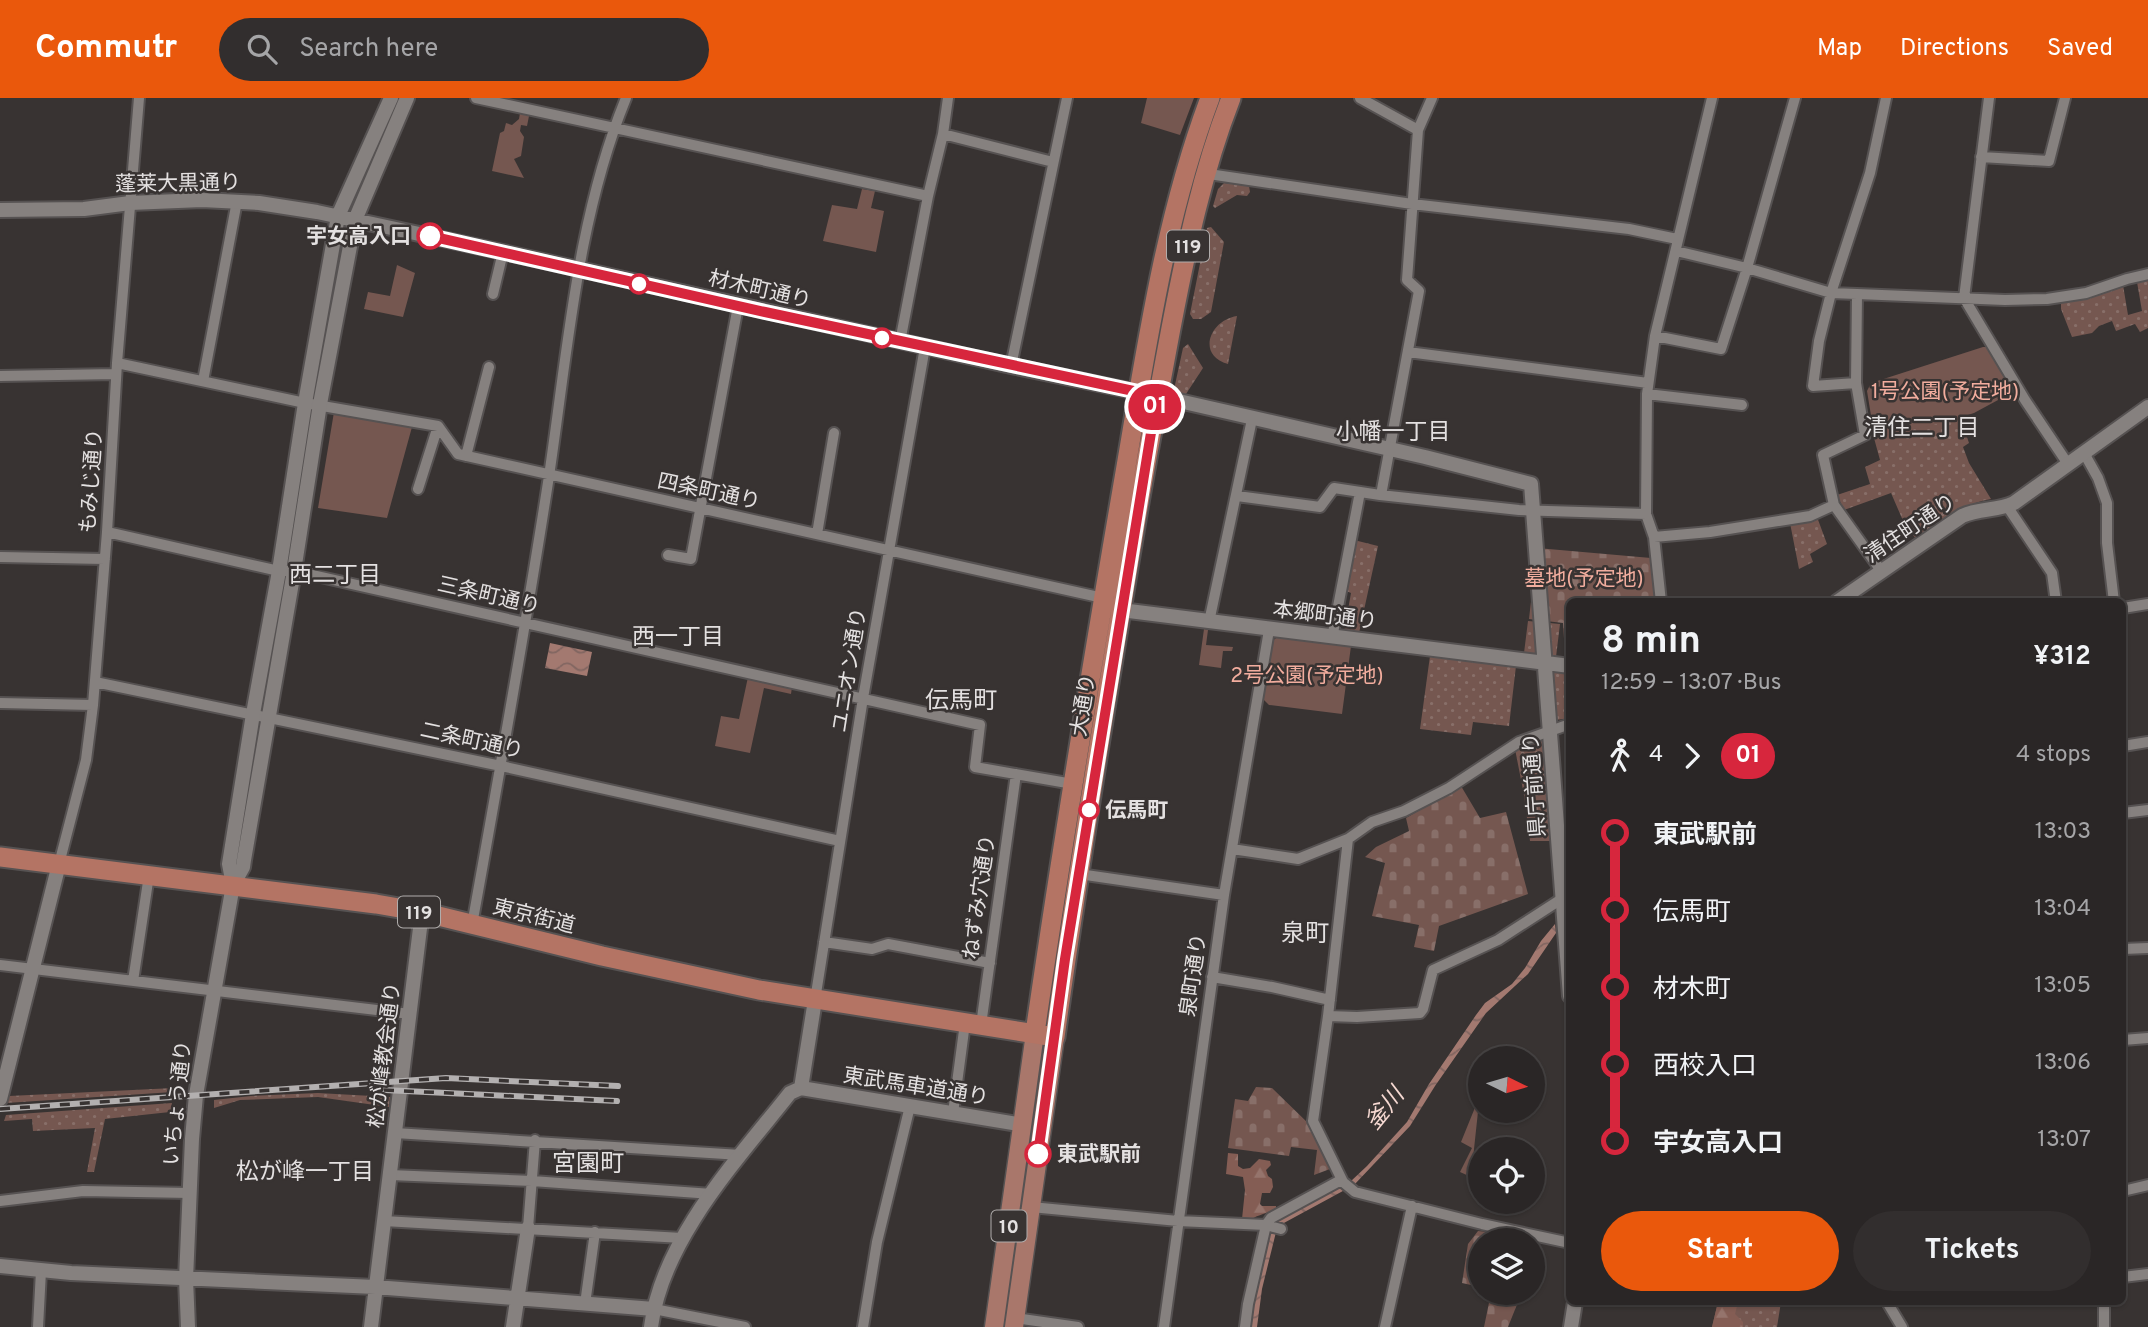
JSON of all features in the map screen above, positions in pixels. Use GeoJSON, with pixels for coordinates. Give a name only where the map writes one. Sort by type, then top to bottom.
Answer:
{"type":"FeatureCollection","features":[{"type":"Feature","properties":{"kind":"highway","name":"大通り"},"geometry":{"type":"LineString","coordinates":[[1045,1035],[1079,874],[1121,610],[1174,211],[1210,98]]}},
{"type":"Feature","properties":{"kind":"highway","name":"大通り"},"geometry":{"type":"LineString","coordinates":[[1045,1035],[1073,784],[1103,598],[1148,394],[1181,276],[1205,174],[1231,98]]}},
{"type":"Feature","properties":{"kind":"highway","name":"東京街道"},"geometry":{"type":"LineString","coordinates":[[0,857],[233,885],[422,912],[665,971],[815,1000],[1045,1035]]}},
{"type":"Feature","properties":{"kind":"main road","name":"大通り"},"geometry":{"type":"LineString","coordinates":[[994,1327],[1024,1125],[1045,1035]]}},
{"type":"Feature","properties":{"kind":"main road","name":"大通り"},"geometry":{"type":"LineString","coordinates":[[1014,1322],[1031,1207],[1045,1035]]}},
{"type":"Feature","properties":{"kind":"street","name":"もみじ通り"},"geometry":{"type":"LineString","coordinates":[[59,864],[86,760],[93,705],[139,98]]}},
{"type":"Feature","properties":{"kind":"street"},"geometry":{"type":"LineString","coordinates":[[233,885],[243,867],[270,718],[287,571],[338,216],[391,98]]}},
{"type":"Feature","properties":{"kind":"street"},"geometry":{"type":"LineString","coordinates":[[475,98],[928,196]]}},
{"type":"Feature","properties":{"kind":"street"},"geometry":{"type":"LineString","coordinates":[[472,925],[502,766],[549,475],[578,270],[614,128],[626,98]]}},
{"type":"Feature","properties":{"kind":"street"},"geometry":{"type":"LineString","coordinates":[[900,342],[948,98]]}},
{"type":"Feature","properties":{"kind":"street"},"geometry":{"type":"LineString","coordinates":[[1012,366],[1068,98]]}},
{"type":"Feature","properties":{"kind":"street"},"geometry":{"type":"LineString","coordinates":[[1360,98],[1418,130]]}},
{"type":"Feature","properties":{"kind":"street"},"geometry":{"type":"LineString","coordinates":[[1381,495],[1419,291],[1407,280],[1412,204],[1418,130],[1432,98]]}},
{"type":"Feature","properties":{"kind":"street"},"geometry":{"type":"LineString","coordinates":[[1661,598],[1654,537],[1646,514],[1648,389],[1655,336],[1712,98]]}},
{"type":"Feature","properties":{"kind":"street"},"geometry":{"type":"LineString","coordinates":[[1655,336],[1721,349],[1795,98]]}},
{"type":"Feature","properties":{"kind":"street"},"geometry":{"type":"LineString","coordinates":[[1856,383],[1813,386],[1819,341],[1831,293],[1870,173],[1886,98]]}},
{"type":"Feature","properties":{"kind":"street"},"geometry":{"type":"LineString","coordinates":[[1989,98],[1964,298],[2025,400],[2068,464]]}},
{"type":"Feature","properties":{"kind":"street"},"geometry":{"type":"LineString","coordinates":[[1982,157],[2049,161],[2065,98]]}},
{"type":"Feature","properties":{"kind":"street"},"geometry":{"type":"LineString","coordinates":[[313,403],[355,220],[404,99]]}},
{"type":"Feature","properties":{"kind":"street"},"geometry":{"type":"LineString","coordinates":[[943,134],[1053,162]]}},
{"type":"Feature","properties":{"kind":"street"},"geometry":{"type":"LineString","coordinates":[[1185,170],[1412,204],[1629,229],[1831,293],[2047,299],[2086,293],[2148,274]]}},
{"type":"Feature","properties":{"kind":"street","name":"蓬莱大黒通り"},"geometry":{"type":"LineString","coordinates":[[0,210],[84,209],[130,202],[202,200],[280,206],[355,220]]}},
{"type":"Feature","properties":{"kind":"street"},"geometry":{"type":"LineString","coordinates":[[203,381],[237,201]]}},
{"type":"Feature","properties":{"kind":"street","name":"材木町通り"},"geometry":{"type":"LineString","coordinates":[[355,220],[900,342],[1148,394]]}},
{"type":"Feature","properties":{"kind":"street"},"geometry":{"type":"LineString","coordinates":[[493,294],[503,252]]}},
{"type":"Feature","properties":{"kind":"street"},"geometry":{"type":"LineString","coordinates":[[1857,294],[1856,383],[1865,435],[1823,455],[1834,505],[1882,572]]}},
{"type":"Feature","properties":{"kind":"street"},"geometry":{"type":"LineString","coordinates":[[668,555],[691,559],[738,306]]}},
{"type":"Feature","properties":{"kind":"street","name":"ユニオン通り"},"geometry":{"type":"LineString","coordinates":[[815,1000],[863,698],[925,347]]}},
{"type":"Feature","properties":{"kind":"street"},"geometry":{"type":"LineString","coordinates":[[1408,352],[1742,405]]}},
{"type":"Feature","properties":{"kind":"street"},"geometry":{"type":"LineString","coordinates":[[0,376],[117,369],[203,381],[438,426],[458,454],[466,456],[489,367]]}},
{"type":"Feature","properties":{"kind":"street","name":"県庁前通り"},"geometry":{"type":"LineString","coordinates":[[1148,394],[1531,484],[1566,901],[1566,938]]}},
{"type":"Feature","properties":{"kind":"street","name":"清住町通り"},"geometry":{"type":"LineString","coordinates":[[1843,598],[1962,516],[1972,511],[2007,506],[2148,407]]}},
{"type":"Feature","properties":{"kind":"street"},"geometry":{"type":"LineString","coordinates":[[1209,622],[1251,424]]}},
{"type":"Feature","properties":{"kind":"street"},"geometry":{"type":"LineString","coordinates":[[418,489],[438,426]]}},
{"type":"Feature","properties":{"kind":"street"},"geometry":{"type":"LineString","coordinates":[[817,534],[834,433]]}},
{"type":"Feature","properties":{"kind":"street"},"geometry":{"type":"LineString","coordinates":[[2084,453],[2098,478],[2107,503],[2107,543],[2114,598]]}},
{"type":"Feature","properties":{"kind":"street","name":"四条町通り"},"geometry":{"type":"LineString","coordinates":[[466,456],[1103,598]]}},
{"type":"Feature","properties":{"kind":"street"},"geometry":{"type":"LineString","coordinates":[[1237,496],[1320,507],[1334,488],[1537,511],[1646,514]]}},
{"type":"Feature","properties":{"kind":"street"},"geometry":{"type":"LineString","coordinates":[[1332,638],[1360,492]]}},
{"type":"Feature","properties":{"kind":"street"},"geometry":{"type":"LineString","coordinates":[[1654,537],[1710,532],[1800,518],[1834,505]]}},
{"type":"Feature","properties":{"kind":"street"},"geometry":{"type":"LineString","coordinates":[[2007,506],[2052,573],[2055,598]]}},
{"type":"Feature","properties":{"kind":"street","name":"三条町通り"},"geometry":{"type":"LineString","coordinates":[[107,532],[525,622],[981,725],[975,767],[1016,774]]}},
{"type":"Feature","properties":{"kind":"street"},"geometry":{"type":"LineString","coordinates":[[0,557],[105,559]]}},
{"type":"Feature","properties":{"kind":"street"},"geometry":{"type":"LineString","coordinates":[[233,885],[229,864],[253,714],[287,571]]}},
{"type":"Feature","properties":{"kind":"street","name":"本郷町通り"},"geometry":{"type":"LineString","coordinates":[[1103,598],[1121,610],[1546,663]]}},
{"type":"Feature","properties":{"kind":"street"},"geometry":{"type":"LineString","coordinates":[[2126,608],[2148,604]]}},
{"type":"Feature","properties":{"kind":"street","name":"泉町通り"},"geometry":{"type":"LineString","coordinates":[[1164,1327],[1224,895],[1269,630]]}},
{"type":"Feature","properties":{"kind":"street"},"geometry":{"type":"LineString","coordinates":[[1546,663],[1566,666]]}},
{"type":"Feature","properties":{"kind":"street","name":"二条町通り"},"geometry":{"type":"LineString","coordinates":[[95,682],[502,766],[840,841]]}},
{"type":"Feature","properties":{"kind":"street"},"geometry":{"type":"LineString","coordinates":[[0,703],[93,705]]}},
{"type":"Feature","properties":{"kind":"street"},"geometry":{"type":"LineString","coordinates":[[1232,849],[1298,859],[1348,839],[1372,822],[1404,811],[1449,788],[1519,742],[1566,725]]}},
{"type":"Feature","properties":{"kind":"street"},"geometry":{"type":"LineString","coordinates":[[2126,746],[2148,742]]}},
{"type":"Feature","properties":{"kind":"street"},"geometry":{"type":"LineString","coordinates":[[1016,774],[1073,784]]}},
{"type":"Feature","properties":{"kind":"street","name":"ねずみ穴通り"},"geometry":{"type":"LineString","coordinates":[[953,1113],[990,963],[1016,774]]}},
{"type":"Feature","properties":{"kind":"street"},"geometry":{"type":"LineString","coordinates":[[2126,813],[2148,810]]}},
{"type":"Feature","properties":{"kind":"street"},"geometry":{"type":"LineString","coordinates":[[1348,839],[1313,1121],[1341,1180],[1355,1192],[1566,1242]]}},
{"type":"Feature","properties":{"kind":"street"},"geometry":{"type":"LineString","coordinates":[[0,1099],[59,864]]}},
{"type":"Feature","properties":{"kind":"street"},"geometry":{"type":"LineString","coordinates":[[1079,874],[1224,895]]}},
{"type":"Feature","properties":{"kind":"street"},"geometry":{"type":"LineString","coordinates":[[134,981],[149,875]]}},
{"type":"Feature","properties":{"kind":"street","name":"いちょう通り"},"geometry":{"type":"LineString","coordinates":[[188,1327],[186,1279],[196,1095],[233,885]]}},
{"type":"Feature","properties":{"kind":"street"},"geometry":{"type":"LineString","coordinates":[[1328,1016],[1420,1013],[1433,970],[1498,940],[1566,901]]}},
{"type":"Feature","properties":{"kind":"street","name":"松が峰教会通り"},"geometry":{"type":"LineString","coordinates":[[371,1327],[422,912]]}},
{"type":"Feature","properties":{"kind":"street"},"geometry":{"type":"LineString","coordinates":[[824,943],[872,949],[888,944],[990,963]]}},
{"type":"Feature","properties":{"kind":"street"},"geometry":{"type":"LineString","coordinates":[[2126,949],[2148,948]]}},
{"type":"Feature","properties":{"kind":"street"},"geometry":{"type":"LineString","coordinates":[[0,965],[410,1014]]}},
{"type":"Feature","properties":{"kind":"street"},"geometry":{"type":"LineString","coordinates":[[1212,977],[1330,1000]]}},
{"type":"Feature","properties":{"kind":"street"},"geometry":{"type":"LineString","coordinates":[[651,1327],[668,1264],[682,1238],[741,1155],[790,1093],[801,1088],[815,1000]]}},
{"type":"Feature","properties":{"kind":"street"},"geometry":{"type":"LineString","coordinates":[[2126,1040],[2148,1038]]}},
{"type":"Feature","properties":{"kind":"street","name":"東武馬車道通り"},"geometry":{"type":"LineString","coordinates":[[801,1088],[1024,1125]]}},
{"type":"Feature","properties":{"kind":"street"},"geometry":{"type":"LineString","coordinates":[[863,1327],[877,1242],[910,1107]]}},
{"type":"Feature","properties":{"kind":"street"},"geometry":{"type":"LineString","coordinates":[[395,1133],[741,1155]]}},
{"type":"Feature","properties":{"kind":"street"},"geometry":{"type":"LineString","coordinates":[[513,1327],[528,1228],[535,1140]]}},
{"type":"Feature","properties":{"kind":"street"},"geometry":{"type":"LineString","coordinates":[[390,1175],[532,1181],[712,1194]]}},
{"type":"Feature","properties":{"kind":"street"},"geometry":{"type":"LineString","coordinates":[[1245,1327],[1266,1225],[1271,1218],[1341,1180]]}},
{"type":"Feature","properties":{"kind":"street"},"geometry":{"type":"LineString","coordinates":[[2126,1190],[2148,1185]]}},
{"type":"Feature","properties":{"kind":"street"},"geometry":{"type":"LineString","coordinates":[[0,1201],[83,1191],[190,1193]]}},
{"type":"Feature","properties":{"kind":"street"},"geometry":{"type":"LineString","coordinates":[[1385,1327],[1412,1206]]}},
{"type":"Feature","properties":{"kind":"street"},"geometry":{"type":"LineString","coordinates":[[1031,1207],[1282,1228]]}},
{"type":"Feature","properties":{"kind":"street"},"geometry":{"type":"LineString","coordinates":[[384,1221],[682,1238]]}},
{"type":"Feature","properties":{"kind":"street"},"geometry":{"type":"LineString","coordinates":[[584,1304],[595,1232]]}},
{"type":"Feature","properties":{"kind":"street"},"geometry":{"type":"LineString","coordinates":[[0,1266],[41,1271],[375,1287],[654,1309],[745,1327]]}},
{"type":"Feature","properties":{"kind":"street"},"geometry":{"type":"LineString","coordinates":[[38,1327],[41,1271]]}},
{"type":"Feature","properties":{"kind":"street"},"geometry":{"type":"LineString","coordinates":[[2126,1277],[2148,1274]]}},
{"type":"Feature","properties":{"kind":"street"},"geometry":{"type":"LineString","coordinates":[[1571,1327],[1575,1305]]}},
{"type":"Feature","properties":{"kind":"street"},"geometry":{"type":"LineString","coordinates":[[1889,1305],[1902,1327]]}},
{"type":"Feature","properties":{"kind":"street"},"geometry":{"type":"LineString","coordinates":[[2104,1305],[2104,1327]]}},
{"type":"Feature","properties":{"kind":"street"},"geometry":{"type":"LineString","coordinates":[[1014,1322],[1079,1327]]}},
{"type":"Feature","properties":{"kind":"green space"},"geometry":{"type":"Polygon","coordinates":[[[1147,98],[1194,98],[1180,135],[1141,123],[1147,98]]]}},
{"type":"Feature","properties":{"kind":"green space"},"geometry":{"type":"Polygon","coordinates":[[[520,113],[529,116],[527,126],[521,125],[520,131],[524,137],[521,156],[514,159],[524,178],[492,171],[500,133],[504,131],[506,123],[512,125],[519,119],[520,113]]]}},
{"type":"Feature","properties":{"kind":"green space"},"geometry":{"type":"Polygon","coordinates":[[[1224,183],[1249,186],[1250,192],[1247,196],[1237,195],[1215,208],[1213,206],[1218,189],[1224,183]]]}},
{"type":"Feature","properties":{"kind":"green space"},"geometry":{"type":"Polygon","coordinates":[[[862,189],[875,191],[871,208],[884,211],[876,252],[823,241],[832,205],[857,209],[862,189]]]}},
{"type":"Feature","properties":{"kind":"green space"},"geometry":{"type":"Polygon","coordinates":[[[1211,227],[1224,242],[1211,312],[1201,319],[1193,319],[1190,314],[1207,228],[1211,227]]]}},
{"type":"Feature","properties":{"kind":"green space"},"geometry":{"type":"Polygon","coordinates":[[[397,265],[415,273],[403,317],[364,309],[368,292],[390,296],[397,265]]]}},
{"type":"Feature","properties":{"kind":"green space"},"geometry":{"type":"Polygon","coordinates":[[[2148,279],[2148,328],[2140,332],[2135,324],[2116,331],[2112,321],[2099,326],[2092,333],[2072,337],[2061,309],[2061,301],[2089,298],[2123,285],[2128,315],[2142,311],[2137,282],[2148,279]]]}},
{"type":"Feature","properties":{"kind":"green space"},"geometry":{"type":"Polygon","coordinates":[[[1237,316],[1228,364],[1218,360],[1212,353],[1210,338],[1220,324],[1237,316]]]}},
{"type":"Feature","properties":{"kind":"green space"},"geometry":{"type":"Polygon","coordinates":[[[1188,344],[1203,368],[1186,394],[1178,399],[1173,394],[1183,348],[1188,344]]]}},
{"type":"Feature","properties":{"kind":"green space","name":"1号公園(予定地)"},"geometry":{"type":"Polygon","coordinates":[[[1989,347],[2012,387],[2011,393],[1974,413],[1950,421],[1879,437],[1874,434],[1867,391],[1871,383],[1989,347]]]}},
{"type":"Feature","properties":{"kind":"green space"},"geometry":{"type":"Polygon","coordinates":[[[1955,401],[1969,443],[1963,447],[1969,463],[1991,499],[1961,509],[1916,539],[1904,523],[1891,493],[1844,510],[1837,495],[1870,484],[1865,467],[1880,460],[1874,438],[1955,401]]]}},
{"type":"Feature","properties":{"kind":"green space"},"geometry":{"type":"Polygon","coordinates":[[[334,412],[412,427],[387,518],[318,508],[334,412]]]}},
{"type":"Feature","properties":{"kind":"green space"},"geometry":{"type":"Polygon","coordinates":[[[1817,517],[1827,544],[1810,554],[1813,562],[1799,569],[1790,523],[1817,517]]]}},
{"type":"Feature","properties":{"kind":"green space"},"geometry":{"type":"Polygon","coordinates":[[[1354,540],[1378,546],[1359,633],[1344,632],[1351,593],[1344,590],[1354,540]]]}},
{"type":"Feature","properties":{"kind":"green space","name":"墓地(予定地)"},"geometry":{"type":"Polygon","coordinates":[[[1537,548],[1651,558],[1656,598],[1566,598],[1566,655],[1563,623],[1529,619],[1537,548]]]}},
{"type":"Feature","properties":{"kind":"green space"},"geometry":{"type":"Polygon","coordinates":[[[1528,621],[1560,624],[1556,657],[1524,653],[1528,621]]]}},
{"type":"Feature","properties":{"kind":"green space"},"geometry":{"type":"Polygon","coordinates":[[[1204,629],[1208,630],[1206,645],[1233,647],[1232,651],[1223,651],[1221,668],[1199,665],[1204,629]]]}},
{"type":"Feature","properties":{"kind":"green space","name":"2号公園(予定地)"},"geometry":{"type":"Polygon","coordinates":[[[1279,636],[1351,646],[1342,714],[1269,705],[1262,698],[1272,641],[1279,636]]]}},
{"type":"Feature","properties":{"kind":"green space"},"geometry":{"type":"Polygon","coordinates":[[[1430,656],[1516,666],[1509,726],[1473,722],[1471,735],[1420,729],[1430,656]]]}},
{"type":"Feature","properties":{"kind":"green space"},"geometry":{"type":"Polygon","coordinates":[[[1553,671],[1566,672],[1566,719],[1556,720],[1553,671]]]}},
{"type":"Feature","properties":{"kind":"green space"},"geometry":{"type":"Polygon","coordinates":[[[748,677],[792,687],[791,694],[764,688],[750,753],[715,746],[721,716],[739,719],[748,677]]]}},
{"type":"Feature","properties":{"kind":"green space"},"geometry":{"type":"Polygon","coordinates":[[[1544,738],[1550,841],[1530,841],[1515,749],[1544,738]]]}},
{"type":"Feature","properties":{"kind":"green space"},"geometry":{"type":"Polygon","coordinates":[[[1461,786],[1480,818],[1506,812],[1528,894],[1439,926],[1434,951],[1414,947],[1419,925],[1372,916],[1385,863],[1365,857],[1376,847],[1409,831],[1406,818],[1461,786]]]}},
{"type":"Feature","properties":{"kind":"green space"},"geometry":{"type":"Polygon","coordinates":[[[1256,1087],[1272,1088],[1310,1125],[1330,1169],[1314,1175],[1317,1150],[1291,1147],[1289,1156],[1228,1148],[1235,1099],[1248,1101],[1256,1087]]]}},
{"type":"Feature","properties":{"kind":"green space"},"geometry":{"type":"Polygon","coordinates":[[[174,1088],[173,1092],[6,1103],[9,1096],[174,1088]]]}},
{"type":"Feature","properties":{"kind":"green space"},"geometry":{"type":"Polygon","coordinates":[[[318,1093],[390,1097],[389,1107],[318,1097],[240,1100],[214,1108],[214,1100],[318,1093]]]}},
{"type":"Feature","properties":{"kind":"green space"},"geometry":{"type":"Polygon","coordinates":[[[172,1103],[170,1112],[105,1119],[94,1172],[87,1172],[95,1128],[33,1131],[32,1119],[4,1121],[6,1115],[172,1103]]]}},
{"type":"Feature","properties":{"kind":"green space"},"geometry":{"type":"Polygon","coordinates":[[[1468,1124],[1477,1124],[1475,1137],[1468,1137],[1468,1146],[1461,1142],[1468,1124]]]}},
{"type":"Feature","properties":{"kind":"green space"},"geometry":{"type":"Polygon","coordinates":[[[1228,1153],[1238,1154],[1238,1166],[1243,1169],[1250,1168],[1259,1159],[1270,1161],[1271,1165],[1266,1170],[1272,1179],[1273,1187],[1270,1193],[1262,1193],[1260,1204],[1276,1208],[1248,1221],[1242,1219],[1245,1190],[1243,1177],[1226,1174],[1228,1153]]]}},
{"type":"Feature","properties":{"kind":"green space"},"geometry":{"type":"Polygon","coordinates":[[[1468,1156],[1468,1176],[1460,1172],[1468,1156]]]}},
{"type":"Feature","properties":{"kind":"green space"},"geometry":{"type":"Polygon","coordinates":[[[1468,1244],[1468,1284],[1462,1283],[1468,1244]]]}},
{"type":"Feature","properties":{"kind":"green space"},"geometry":{"type":"Polygon","coordinates":[[[1489,1305],[1517,1305],[1508,1327],[1484,1327],[1489,1305]]]}},
{"type":"Feature","properties":{"kind":"green space"},"geometry":{"type":"Polygon","coordinates":[[[1717,1305],[1781,1305],[1777,1327],[1712,1327],[1717,1305]]]}},
{"type":"Feature","properties":{"kind":"green space"},"geometry":{"type":"Polygon","coordinates":[[[1717,1305],[1737,1306],[1735,1314],[1743,1322],[1743,1327],[1712,1327],[1717,1305]]]}},
{"type":"Feature","properties":{"kind":"water"},"geometry":{"type":"Polygon","coordinates":[[[550,643],[592,652],[587,676],[545,668],[550,643]]]}},
{"type":"Feature","properties":{"kind":"water"},"geometry":{"type":"Polygon","coordinates":[[[1555,924],[1556,933],[1528,974],[1486,1013],[1410,1126],[1354,1185],[1282,1224],[1276,1232],[1262,1289],[1257,1327],[1249,1327],[1268,1231],[1273,1221],[1350,1182],[1367,1166],[1407,1122],[1429,1084],[1485,1003],[1512,984],[1555,924]]]}},
{"type":"Feature","properties":{"kind":"railway"},"geometry":{"type":"LineString","coordinates":[[0,1109],[446,1078],[618,1086]]}},
{"type":"Feature","properties":{"kind":"railway"},"geometry":{"type":"LineString","coordinates":[[384,1090],[617,1101]]}},
{"type":"Feature","properties":{"kind":"bus line","name":"01"},"geometry":{"type":"LineString","coordinates":[[430,236],[765,312],[1157,396],[1065,959],[1038,1154]]}},
{"type":"Feature","properties":{"kind":"place","name":"宇女高入口"},"geometry":{"type":"Point","coordinates":[430,236]}},
{"type":"Feature","properties":{"kind":"place","name":"伝馬町"},"geometry":{"type":"Point","coordinates":[1089,810]}},
{"type":"Feature","properties":{"kind":"place","name":"東武駅前"},"geometry":{"type":"Point","coordinates":[1038,1154]}},
{"type":"Feature","properties":{"kind":"district","name":"清住二丁目"},"geometry":{"type":"Point","coordinates":[1922,427]}},
{"type":"Feature","properties":{"kind":"district","name":"小幡一丁目"},"geometry":{"type":"Point","coordinates":[1393,431]}},
{"type":"Feature","properties":{"kind":"district","name":"西二丁目"},"geometry":{"type":"Point","coordinates":[335,574]}},
{"type":"Feature","properties":{"kind":"district","name":"西一丁目"},"geometry":{"type":"Point","coordinates":[678,636]}},
{"type":"Feature","properties":{"kind":"district","name":"伝馬町"},"geometry":{"type":"Point","coordinates":[961,700]}},
{"type":"Feature","properties":{"kind":"district","name":"泉町"},"geometry":{"type":"Point","coordinates":[1305,933]}},
{"type":"Feature","properties":{"kind":"district","name":"宮園町"},"geometry":{"type":"Point","coordinates":[588,1163]}},
{"type":"Feature","properties":{"kind":"district","name":"松が峰一丁目"},"geometry":{"type":"Point","coordinates":[305,1171]}},
{"type":"Feature","properties":{"kind":"water label","name":"釜川"},"geometry":{"type":"Point","coordinates":[1384,1108]}}]}
